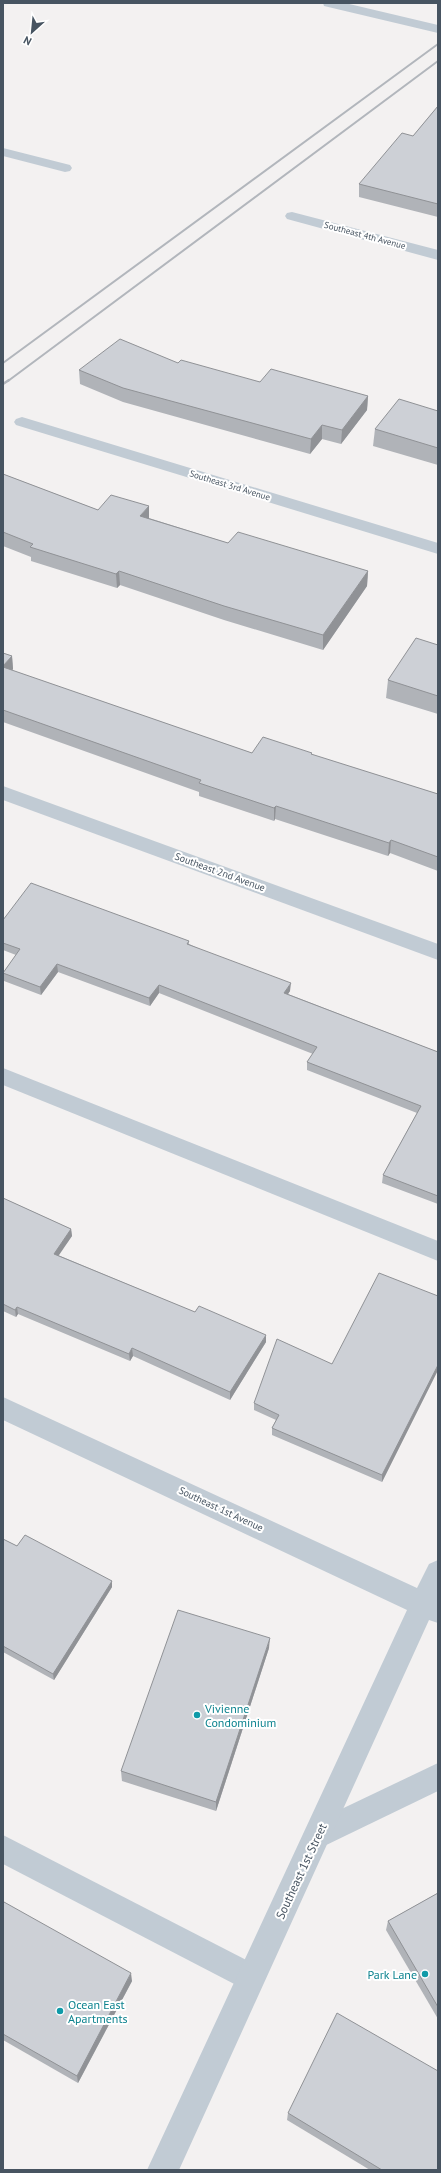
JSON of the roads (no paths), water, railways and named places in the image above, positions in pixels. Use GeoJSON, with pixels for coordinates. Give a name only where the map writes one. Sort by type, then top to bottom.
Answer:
{"type":"FeatureCollection","features":[{"type":"Feature","properties":{"kind":"street"},"geometry":{"type":"LineString","coordinates":[[329,3],[438,29]]}},
{"type":"Feature","properties":{"kind":"street"},"geometry":{"type":"LineString","coordinates":[[377,14],[392,3]]}},
{"type":"Feature","properties":{"kind":"street"},"geometry":{"type":"LineString","coordinates":[[3,152],[65,168]]}},
{"type":"Feature","properties":{"kind":"street","name":"Southeast 4th Avenue"},"geometry":{"type":"LineString","coordinates":[[292,216],[438,254]]}},
{"type":"Feature","properties":{"kind":"street","name":"Southeast 3rd Avenue"},"geometry":{"type":"LineString","coordinates":[[22,422],[438,549]]}},
{"type":"Feature","properties":{"kind":"street","name":"Southeast 2nd Avenue"},"geometry":{"type":"LineString","coordinates":[[3,793],[438,952]]}},
{"type":"Feature","properties":{"kind":"street"},"geometry":{"type":"LineString","coordinates":[[3,1076],[438,1251]]}},
{"type":"Feature","properties":{"kind":"street","name":"Southeast 1st Avenue"},"geometry":{"type":"LineString","coordinates":[[3,1408],[431,1607]]}},
{"type":"Feature","properties":{"kind":"street","name":"Southeast 1st Street"},"geometry":{"type":"LineString","coordinates":[[163,2170],[250,1978],[318,1835],[431,1607],[438,1572]]}},
{"type":"Feature","properties":{"kind":"street"},"geometry":{"type":"LineString","coordinates":[[318,1835],[438,1777]]}},
{"type":"Feature","properties":{"kind":"street"},"geometry":{"type":"LineString","coordinates":[[3,1849],[250,1978]]}},
{"type":"Feature","properties":{"kind":"railway"},"geometry":{"type":"LineString","coordinates":[[3,363],[438,44]]}},
{"type":"Feature","properties":{"kind":"railway"},"geometry":{"type":"LineString","coordinates":[[8,381],[438,61]]}},
{"type":"Feature","properties":{"kind":"railway"},"geometry":{"type":"LineString","coordinates":[[3,384],[9,380]]}},
{"type":"Feature","properties":{"kind":"place","name":"Vivienne Condominium"},"geometry":{"type":"Point","coordinates":[197,1715]}},
{"type":"Feature","properties":{"kind":"place","name":"Park Lane"},"geometry":{"type":"Point","coordinates":[425,1974]}},
{"type":"Feature","properties":{"kind":"place","name":"Ocean East Apartments"},"geometry":{"type":"Point","coordinates":[60,2011]}}]}
